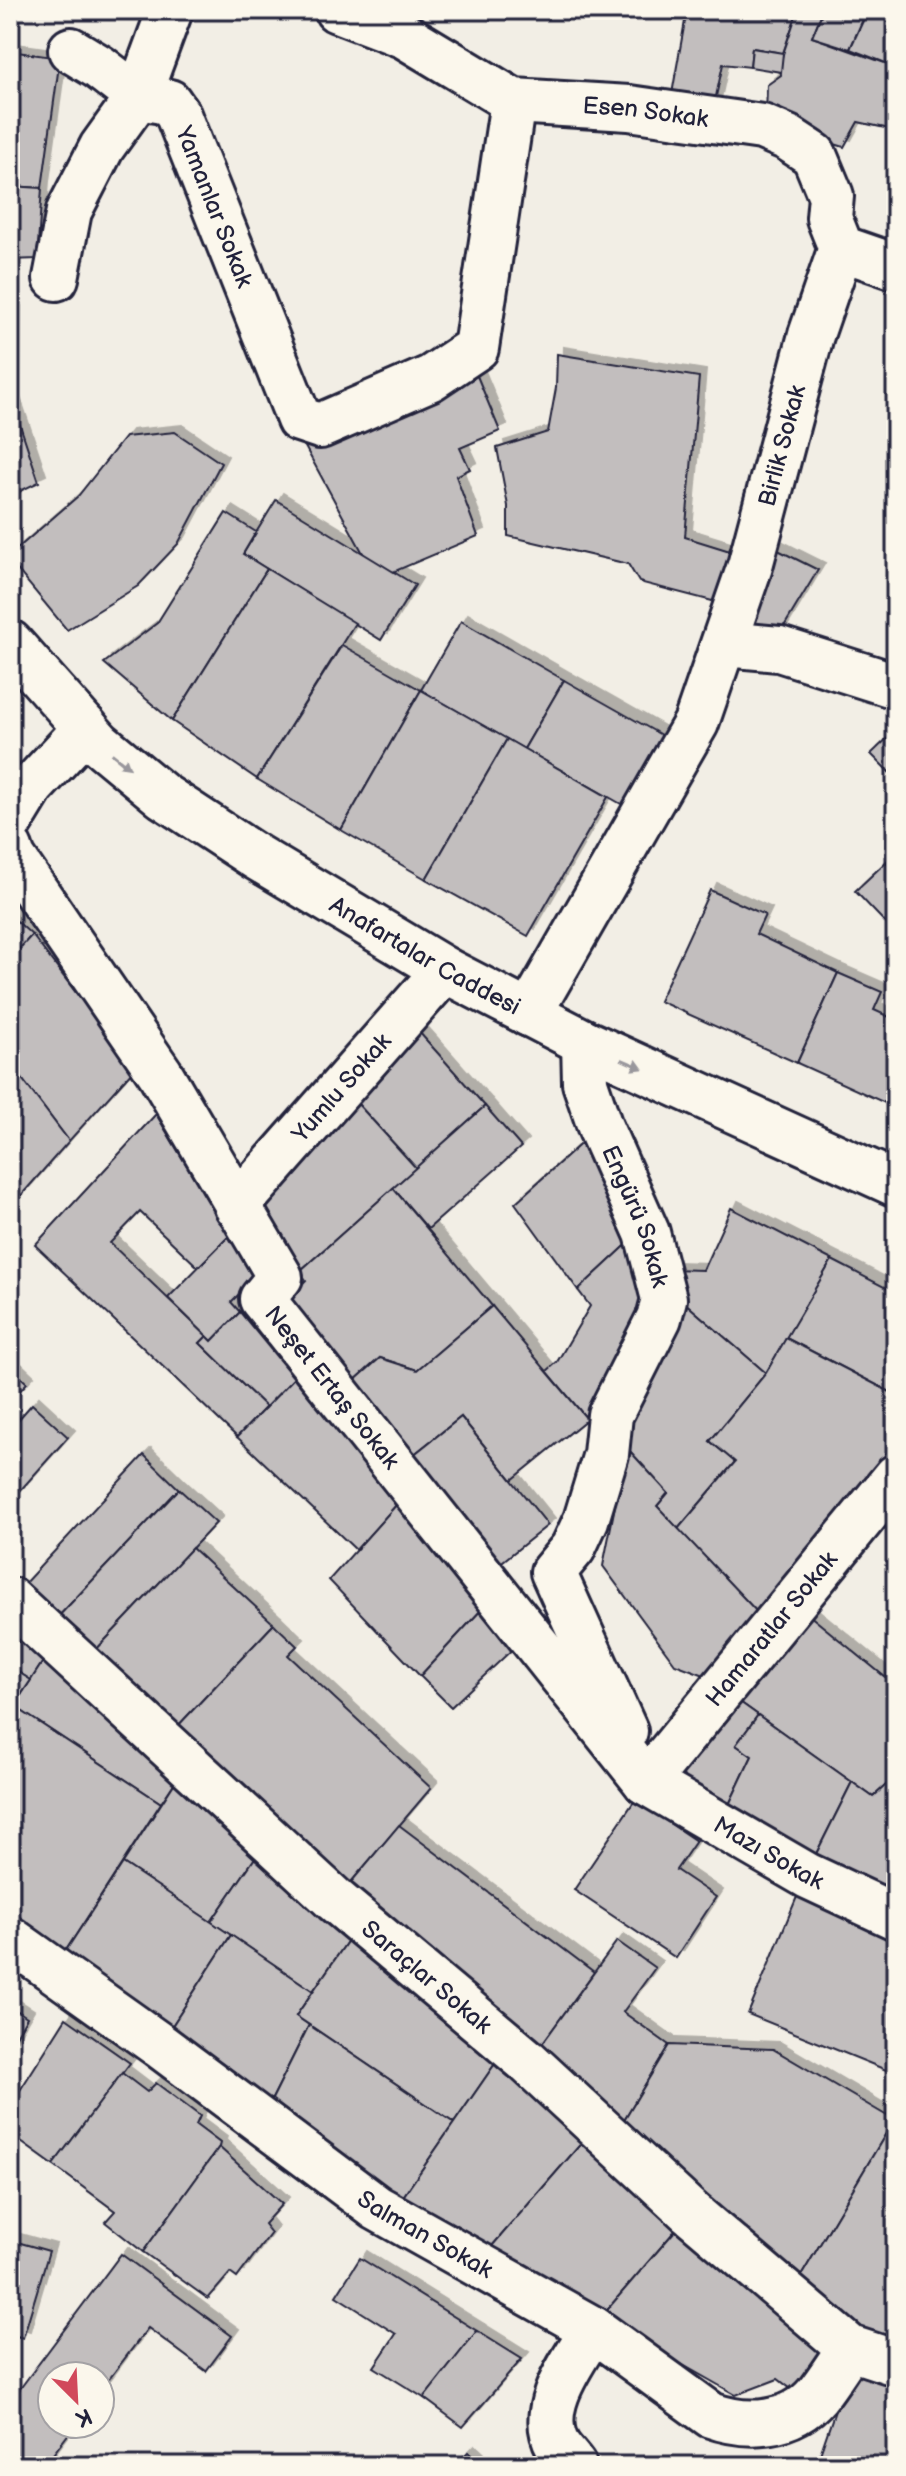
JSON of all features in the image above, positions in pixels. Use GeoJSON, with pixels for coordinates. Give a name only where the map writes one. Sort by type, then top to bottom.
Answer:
{"type":"FeatureCollection","features":[{"type":"Feature","properties":{"kind":"street"},"geometry":{"type":"LineString","coordinates":[[56,278],[69,211],[102,147],[138,97],[170,10]]}},
{"type":"Feature","properties":{"kind":"street","name":"Esen Sokak"},"geometry":{"type":"LineString","coordinates":[[337,10],[405,36],[513,101],[629,108],[762,127],[788,138],[814,155],[825,177],[831,196],[829,218],[841,248]]}},
{"type":"Feature","properties":{"kind":"street","name":"Yamanlar Sokak"},"geometry":{"type":"LineString","coordinates":[[71,50],[138,97],[169,102],[178,115],[299,419],[320,426],[431,378],[476,348],[513,101]]}},
{"type":"Feature","properties":{"kind":"street"},"geometry":{"type":"LineString","coordinates":[[841,248],[896,267]]}},
{"type":"Feature","properties":{"kind":"street","name":"Birlik Sokak"},"geometry":{"type":"LineString","coordinates":[[529,1014],[696,723],[750,566],[811,335],[841,248]]}},
{"type":"Feature","properties":{"kind":"street","name":"Anafartalar Caddesi"},"geometry":{"type":"LineString","coordinates":[[10,643],[99,743],[163,796],[256,857],[445,970],[529,1014],[896,1184]]}},
{"type":"Feature","properties":{"kind":"street"},"geometry":{"type":"LineString","coordinates":[[724,644],[779,649],[896,686]]}},
{"type":"Feature","properties":{"kind":"street"},"geometry":{"type":"LineString","coordinates":[[10,822],[32,786],[86,728]]}},
{"type":"Feature","properties":{"kind":"street","name":"Neşet Ertaş Sokak"},"geometry":{"type":"LineString","coordinates":[[10,849],[13,858],[160,1073],[280,1277],[262,1299],[646,1782]]}},
{"type":"Feature","properties":{"kind":"street","name":"Yumlu Sokak"},"geometry":{"type":"LineString","coordinates":[[237,1206],[445,970]]}},
{"type":"Feature","properties":{"kind":"street","name":"Engürü Sokak"},"geometry":{"type":"LineString","coordinates":[[584,1042],[585,1083],[600,1127],[647,1233],[664,1299],[659,1318],[610,1415],[606,1454],[586,1520],[573,1548],[553,1572],[605,1683],[646,1782]]}},
{"type":"Feature","properties":{"kind":"street","name":"Hamaratlar Sokak"},"geometry":{"type":"LineString","coordinates":[[646,1782],[896,1477]]}},
{"type":"Feature","properties":{"kind":"street","name":"Saraçlar Sokak"},"geometry":{"type":"LineString","coordinates":[[10,1600],[335,1900],[527,2061],[690,2212],[850,2348]]}},
{"type":"Feature","properties":{"kind":"street","name":"Mazı Sokak"},"geometry":{"type":"LineString","coordinates":[[646,1782],[808,1876],[896,1917]]}},
{"type":"Feature","properties":{"kind":"street","name":"Salman Sokak"},"geometry":{"type":"LineString","coordinates":[[10,1939],[172,2054],[377,2208],[593,2329],[711,2415],[731,2422],[753,2424],[774,2421],[815,2398],[850,2348]]}},
{"type":"Feature","properties":{"kind":"street"},"geometry":{"type":"LineString","coordinates":[[574,2466],[557,2444],[551,2424],[556,2396],[593,2329]]}},
{"type":"Feature","properties":{"kind":"street"},"geometry":{"type":"LineString","coordinates":[[850,2348],[896,2363]]}},
{"type":"Feature","properties":{"kind":"building"},"geometry":{"type":"Polygon","coordinates":[[[687,10],[798,10],[783,53],[752,48],[750,67],[723,64],[712,115],[670,105],[687,10]]]}},
{"type":"Feature","properties":{"kind":"building"},"geometry":{"type":"Polygon","coordinates":[[[798,10],[823,10],[812,37],[896,67],[894,130],[858,122],[844,147],[796,132],[766,117],[767,85],[781,75],[780,63],[798,10]]]}},
{"type":"Feature","properties":{"kind":"building"},"geometry":{"type":"Polygon","coordinates":[[[823,10],[867,10],[850,49],[812,37],[823,10]]]}},
{"type":"Feature","properties":{"kind":"building"},"geometry":{"type":"Polygon","coordinates":[[[868,10],[896,10],[896,67],[850,49],[868,10]]]}},
{"type":"Feature","properties":{"kind":"building"},"geometry":{"type":"Polygon","coordinates":[[[752,48],[783,53],[781,72],[750,67],[752,48]]]}},
{"type":"Feature","properties":{"kind":"building"},"geometry":{"type":"Polygon","coordinates":[[[10,51],[60,58],[42,188],[10,186],[10,51]]]}},
{"type":"Feature","properties":{"kind":"building"},"geometry":{"type":"Polygon","coordinates":[[[10,186],[42,188],[37,259],[10,260],[10,186]]]}},
{"type":"Feature","properties":{"kind":"building"},"geometry":{"type":"Polygon","coordinates":[[[10,313],[14,313],[13,387],[10,388],[10,313]]]}},
{"type":"Feature","properties":{"kind":"building"},"geometry":{"type":"Polygon","coordinates":[[[557,354],[699,377],[685,537],[730,551],[720,603],[639,582],[628,564],[508,536],[508,506],[497,448],[548,432],[556,388],[557,354]]]}},
{"type":"Feature","properties":{"kind":"building"},"geometry":{"type":"Polygon","coordinates":[[[475,371],[500,431],[460,448],[470,469],[456,476],[478,536],[393,572],[364,555],[304,445],[475,371]]]}},
{"type":"Feature","properties":{"kind":"building"},"geometry":{"type":"Polygon","coordinates":[[[10,395],[39,482],[10,500],[10,395]]]}},
{"type":"Feature","properties":{"kind":"building"},"geometry":{"type":"Polygon","coordinates":[[[175,432],[221,463],[178,544],[138,586],[67,630],[10,561],[10,555],[78,496],[125,437],[175,432]]]}},
{"type":"Feature","properties":{"kind":"building"},"geometry":{"type":"Polygon","coordinates":[[[276,500],[415,585],[381,640],[243,554],[276,500]]]}},
{"type":"Feature","properties":{"kind":"building"},"geometry":{"type":"Polygon","coordinates":[[[226,513],[256,532],[243,554],[267,569],[172,721],[104,663],[157,623],[226,513]]]}},
{"type":"Feature","properties":{"kind":"building"},"geometry":{"type":"Polygon","coordinates":[[[772,547],[818,570],[777,638],[737,625],[772,547]]]}},
{"type":"Feature","properties":{"kind":"building"},"geometry":{"type":"Polygon","coordinates":[[[267,569],[355,623],[257,779],[172,721],[267,569]]]}},
{"type":"Feature","properties":{"kind":"building"},"geometry":{"type":"Polygon","coordinates":[[[461,621],[564,680],[524,749],[421,690],[461,621]]]}},
{"type":"Feature","properties":{"kind":"building"},"geometry":{"type":"Polygon","coordinates":[[[342,645],[421,690],[341,830],[257,779],[342,645]]]}},
{"type":"Feature","properties":{"kind":"building"},"geometry":{"type":"Polygon","coordinates":[[[564,680],[670,740],[630,809],[524,749],[564,680]]]}},
{"type":"Feature","properties":{"kind":"building"},"geometry":{"type":"Polygon","coordinates":[[[421,690],[507,739],[426,879],[341,830],[421,690]]]}},
{"type":"Feature","properties":{"kind":"building"},"geometry":{"type":"Polygon","coordinates":[[[896,730],[896,779],[871,754],[896,730]]]}},
{"type":"Feature","properties":{"kind":"building"},"geometry":{"type":"Polygon","coordinates":[[[507,739],[608,797],[528,936],[426,879],[507,739]]]}},
{"type":"Feature","properties":{"kind":"building"},"geometry":{"type":"Polygon","coordinates":[[[896,852],[896,872],[886,862],[896,852]]]}},
{"type":"Feature","properties":{"kind":"building"},"geometry":{"type":"Polygon","coordinates":[[[886,862],[896,872],[896,934],[855,891],[886,862]]]}},
{"type":"Feature","properties":{"kind":"building"},"geometry":{"type":"Polygon","coordinates":[[[710,890],[765,915],[756,934],[838,973],[797,1063],[659,1001],[710,890]]]}},
{"type":"Feature","properties":{"kind":"building"},"geometry":{"type":"Polygon","coordinates":[[[10,915],[32,935],[11,958],[10,958],[10,915]]]}},
{"type":"Feature","properties":{"kind":"building"},"geometry":{"type":"Polygon","coordinates":[[[32,935],[134,1069],[69,1141],[10,1063],[10,959],[32,935]]]}},
{"type":"Feature","properties":{"kind":"building"},"geometry":{"type":"Polygon","coordinates":[[[838,973],[882,992],[874,1010],[896,1020],[896,1108],[797,1063],[838,973]]]}},
{"type":"Feature","properties":{"kind":"building"},"geometry":{"type":"Polygon","coordinates":[[[419,1032],[485,1106],[416,1168],[356,1102],[419,1032]]]}},
{"type":"Feature","properties":{"kind":"building"},"geometry":{"type":"Polygon","coordinates":[[[10,1063],[69,1141],[10,1208],[10,1063]]]}},
{"type":"Feature","properties":{"kind":"building"},"geometry":{"type":"Polygon","coordinates":[[[356,1102],[416,1168],[300,1271],[261,1207],[356,1102]]]}},
{"type":"Feature","properties":{"kind":"building"},"geometry":{"type":"Polygon","coordinates":[[[485,1106],[521,1147],[428,1229],[393,1188],[485,1106]]]}},
{"type":"Feature","properties":{"kind":"building"},"geometry":{"type":"Polygon","coordinates":[[[156,1114],[229,1236],[198,1267],[140,1212],[110,1243],[207,1336],[200,1343],[266,1407],[237,1437],[35,1245],[156,1114]]]}},
{"type":"Feature","properties":{"kind":"building"},"geometry":{"type":"Polygon","coordinates":[[[586,1139],[634,1238],[578,1290],[515,1203],[586,1139]]]}},
{"type":"Feature","properties":{"kind":"building"},"geometry":{"type":"Polygon","coordinates":[[[393,1188],[492,1306],[417,1370],[380,1358],[353,1382],[287,1299],[306,1280],[300,1271],[393,1188]]]}},
{"type":"Feature","properties":{"kind":"building"},"geometry":{"type":"Polygon","coordinates":[[[731,1208],[832,1260],[766,1373],[677,1296],[671,1269],[703,1270],[731,1208]]]}},
{"type":"Feature","properties":{"kind":"building"},"geometry":{"type":"Polygon","coordinates":[[[229,1236],[255,1278],[231,1302],[240,1312],[212,1341],[168,1298],[229,1236]]]}},
{"type":"Feature","properties":{"kind":"building"},"geometry":{"type":"Polygon","coordinates":[[[634,1238],[647,1316],[599,1411],[587,1419],[547,1371],[557,1362],[590,1306],[578,1290],[634,1238]]]}},
{"type":"Feature","properties":{"kind":"building"},"geometry":{"type":"Polygon","coordinates":[[[832,1260],[896,1293],[896,1395],[786,1338],[832,1260]]]}},
{"type":"Feature","properties":{"kind":"building"},"geometry":{"type":"Polygon","coordinates":[[[677,1296],[766,1373],[710,1441],[735,1462],[678,1529],[657,1506],[668,1493],[618,1438],[677,1296]]]}},
{"type":"Feature","properties":{"kind":"building"},"geometry":{"type":"Polygon","coordinates":[[[492,1306],[587,1419],[512,1480],[461,1417],[412,1456],[353,1382],[380,1358],[417,1370],[492,1306]]]}},
{"type":"Feature","properties":{"kind":"building"},"geometry":{"type":"Polygon","coordinates":[[[240,1312],[294,1378],[266,1407],[200,1343],[207,1336],[212,1341],[240,1312]]]}},
{"type":"Feature","properties":{"kind":"building"},"geometry":{"type":"Polygon","coordinates":[[[786,1338],[896,1395],[896,1437],[878,1467],[759,1614],[678,1529],[735,1462],[710,1441],[766,1373],[786,1338]]]}},
{"type":"Feature","properties":{"kind":"building"},"geometry":{"type":"Polygon","coordinates":[[[10,1367],[27,1383],[10,1401],[10,1367]]]}},
{"type":"Feature","properties":{"kind":"building"},"geometry":{"type":"Polygon","coordinates":[[[294,1378],[398,1503],[356,1550],[237,1437],[294,1378]]]}},
{"type":"Feature","properties":{"kind":"building"},"geometry":{"type":"Polygon","coordinates":[[[32,1404],[68,1437],[10,1502],[10,1429],[32,1404]]]}},
{"type":"Feature","properties":{"kind":"building"},"geometry":{"type":"Polygon","coordinates":[[[461,1417],[548,1525],[498,1565],[412,1456],[461,1417]]]}},
{"type":"Feature","properties":{"kind":"building"},"geometry":{"type":"Polygon","coordinates":[[[618,1438],[668,1493],[657,1506],[759,1614],[707,1676],[675,1664],[603,1566],[616,1501],[618,1438]]]}},
{"type":"Feature","properties":{"kind":"building"},"geometry":{"type":"Polygon","coordinates":[[[144,1455],[179,1489],[57,1618],[23,1585],[144,1455]]]}},
{"type":"Feature","properties":{"kind":"building"},"geometry":{"type":"Polygon","coordinates":[[[179,1489],[216,1523],[94,1652],[57,1618],[179,1489]]]}},
{"type":"Feature","properties":{"kind":"building"},"geometry":{"type":"Polygon","coordinates":[[[398,1503],[484,1607],[420,1676],[329,1580],[398,1503]]]}},
{"type":"Feature","properties":{"kind":"building"},"geometry":{"type":"Polygon","coordinates":[[[192,1548],[274,1624],[176,1728],[94,1652],[192,1548]]]}},
{"type":"Feature","properties":{"kind":"building"},"geometry":{"type":"Polygon","coordinates":[[[484,1607],[516,1646],[451,1707],[420,1676],[484,1607]]]}},
{"type":"Feature","properties":{"kind":"building"},"geometry":{"type":"Polygon","coordinates":[[[809,1615],[896,1686],[896,1776],[873,1797],[737,1700],[809,1615]]]}},
{"type":"Feature","properties":{"kind":"building"},"geometry":{"type":"Polygon","coordinates":[[[10,1624],[46,1657],[31,1680],[10,1667],[10,1624]]]}},
{"type":"Feature","properties":{"kind":"building"},"geometry":{"type":"Polygon","coordinates":[[[274,1624],[297,1646],[288,1655],[431,1788],[347,1887],[176,1728],[274,1624]]]}},
{"type":"Feature","properties":{"kind":"building"},"geometry":{"type":"Polygon","coordinates":[[[46,1657],[179,1776],[161,1803],[14,1706],[46,1657]]]}},
{"type":"Feature","properties":{"kind":"building"},"geometry":{"type":"Polygon","coordinates":[[[10,1667],[31,1680],[10,1711],[10,1667]]]}},
{"type":"Feature","properties":{"kind":"building"},"geometry":{"type":"Polygon","coordinates":[[[737,1700],[758,1715],[736,1745],[752,1756],[726,1811],[671,1780],[737,1700]]]}},
{"type":"Feature","properties":{"kind":"building"},"geometry":{"type":"Polygon","coordinates":[[[14,1706],[161,1803],[63,1955],[10,1918],[10,1711],[14,1706]]]}},
{"type":"Feature","properties":{"kind":"building"},"geometry":{"type":"Polygon","coordinates":[[[758,1715],[852,1782],[812,1862],[726,1811],[752,1756],[736,1745],[758,1715]]]}},
{"type":"Feature","properties":{"kind":"building"},"geometry":{"type":"Polygon","coordinates":[[[179,1776],[259,1852],[211,1922],[123,1863],[179,1776]]]}},
{"type":"Feature","properties":{"kind":"building"},"geometry":{"type":"Polygon","coordinates":[[[896,1776],[896,1902],[812,1862],[852,1782],[873,1797],[896,1776]]]}},
{"type":"Feature","properties":{"kind":"building"},"geometry":{"type":"Polygon","coordinates":[[[635,1800],[696,1841],[676,1870],[716,1897],[676,1958],[574,1890],[635,1800]]]}},
{"type":"Feature","properties":{"kind":"building"},"geometry":{"type":"Polygon","coordinates":[[[399,1825],[594,1972],[539,2048],[347,1887],[399,1825]]]}},
{"type":"Feature","properties":{"kind":"building"},"geometry":{"type":"Polygon","coordinates":[[[259,1852],[351,1936],[313,1991],[211,1922],[259,1852]]]}},
{"type":"Feature","properties":{"kind":"building"},"geometry":{"type":"Polygon","coordinates":[[[123,1863],[231,1935],[168,2032],[63,1955],[123,1863]]]}},
{"type":"Feature","properties":{"kind":"building"},"geometry":{"type":"Polygon","coordinates":[[[801,1887],[896,1933],[896,2074],[748,2014],[801,1887]]]}},
{"type":"Feature","properties":{"kind":"building"},"geometry":{"type":"Polygon","coordinates":[[[231,1935],[313,1991],[296,2016],[309,2025],[268,2107],[168,2032],[231,1935]]]}},
{"type":"Feature","properties":{"kind":"building"},"geometry":{"type":"Polygon","coordinates":[[[351,1936],[499,2058],[454,2123],[296,2016],[351,1936]]]}},
{"type":"Feature","properties":{"kind":"building"},"geometry":{"type":"Polygon","coordinates":[[[617,1941],[655,1968],[623,2012],[669,2045],[622,2123],[539,2048],[617,1941]]]}},
{"type":"Feature","properties":{"kind":"building"},"geometry":{"type":"Polygon","coordinates":[[[10,2006],[27,2017],[10,2046],[10,2006]]]}},
{"type":"Feature","properties":{"kind":"building"},"geometry":{"type":"Polygon","coordinates":[[[66,2018],[130,2063],[53,2165],[10,2134],[10,2106],[66,2018]]]}},
{"type":"Feature","properties":{"kind":"building"},"geometry":{"type":"Polygon","coordinates":[[[309,2025],[454,2123],[398,2204],[268,2107],[309,2025]]]}},
{"type":"Feature","properties":{"kind":"building"},"geometry":{"type":"Polygon","coordinates":[[[669,2045],[773,2049],[894,2120],[797,2283],[622,2123],[669,2045]]]}},
{"type":"Feature","properties":{"kind":"building"},"geometry":{"type":"Polygon","coordinates":[[[499,2058],[586,2138],[486,2253],[398,2204],[499,2058]]]}},
{"type":"Feature","properties":{"kind":"building"},"geometry":{"type":"Polygon","coordinates":[[[122,2073],[147,2092],[156,2083],[200,2116],[196,2125],[220,2143],[143,2252],[105,2222],[115,2211],[53,2165],[122,2073]]]}},
{"type":"Feature","properties":{"kind":"building"},"geometry":{"type":"Polygon","coordinates":[[[894,2120],[896,2343],[863,2332],[797,2283],[894,2120]]]}},
{"type":"Feature","properties":{"kind":"building"},"geometry":{"type":"Polygon","coordinates":[[[586,2138],[680,2225],[600,2318],[486,2253],[586,2138]]]}},
{"type":"Feature","properties":{"kind":"building"},"geometry":{"type":"Polygon","coordinates":[[[219,2147],[282,2204],[264,2224],[271,2233],[237,2278],[230,2273],[208,2299],[143,2252],[219,2147]]]}},
{"type":"Feature","properties":{"kind":"building"},"geometry":{"type":"Polygon","coordinates":[[[680,2225],[828,2349],[795,2392],[778,2379],[736,2395],[600,2318],[680,2225]]]}},
{"type":"Feature","properties":{"kind":"building"},"geometry":{"type":"Polygon","coordinates":[[[10,2240],[49,2251],[23,2338],[10,2334],[10,2240]]]}},
{"type":"Feature","properties":{"kind":"building"},"geometry":{"type":"Polygon","coordinates":[[[121,2254],[232,2336],[206,2371],[148,2328],[116,2370],[116,2360],[42,2360],[121,2254]]]}},
{"type":"Feature","properties":{"kind":"building"},"geometry":{"type":"Polygon","coordinates":[[[360,2258],[477,2331],[424,2398],[374,2367],[396,2334],[336,2296],[360,2258]]]}},
{"type":"Feature","properties":{"kind":"building"},"geometry":{"type":"Polygon","coordinates":[[[477,2331],[522,2359],[463,2427],[424,2398],[477,2331]]]}},
{"type":"Feature","properties":{"kind":"building"},"geometry":{"type":"Polygon","coordinates":[[[852,2361],[896,2375],[896,2466],[816,2466],[852,2361]]]}},
{"type":"Feature","properties":{"kind":"building"},"geometry":{"type":"Polygon","coordinates":[[[36,2367],[36,2440],[64,2440],[44,2466],[10,2466],[10,2402],[36,2367]]]}},
{"type":"Feature","properties":{"kind":"building"},"geometry":{"type":"Polygon","coordinates":[[[468,2452],[483,2466],[454,2466],[468,2452]]]}}]}
